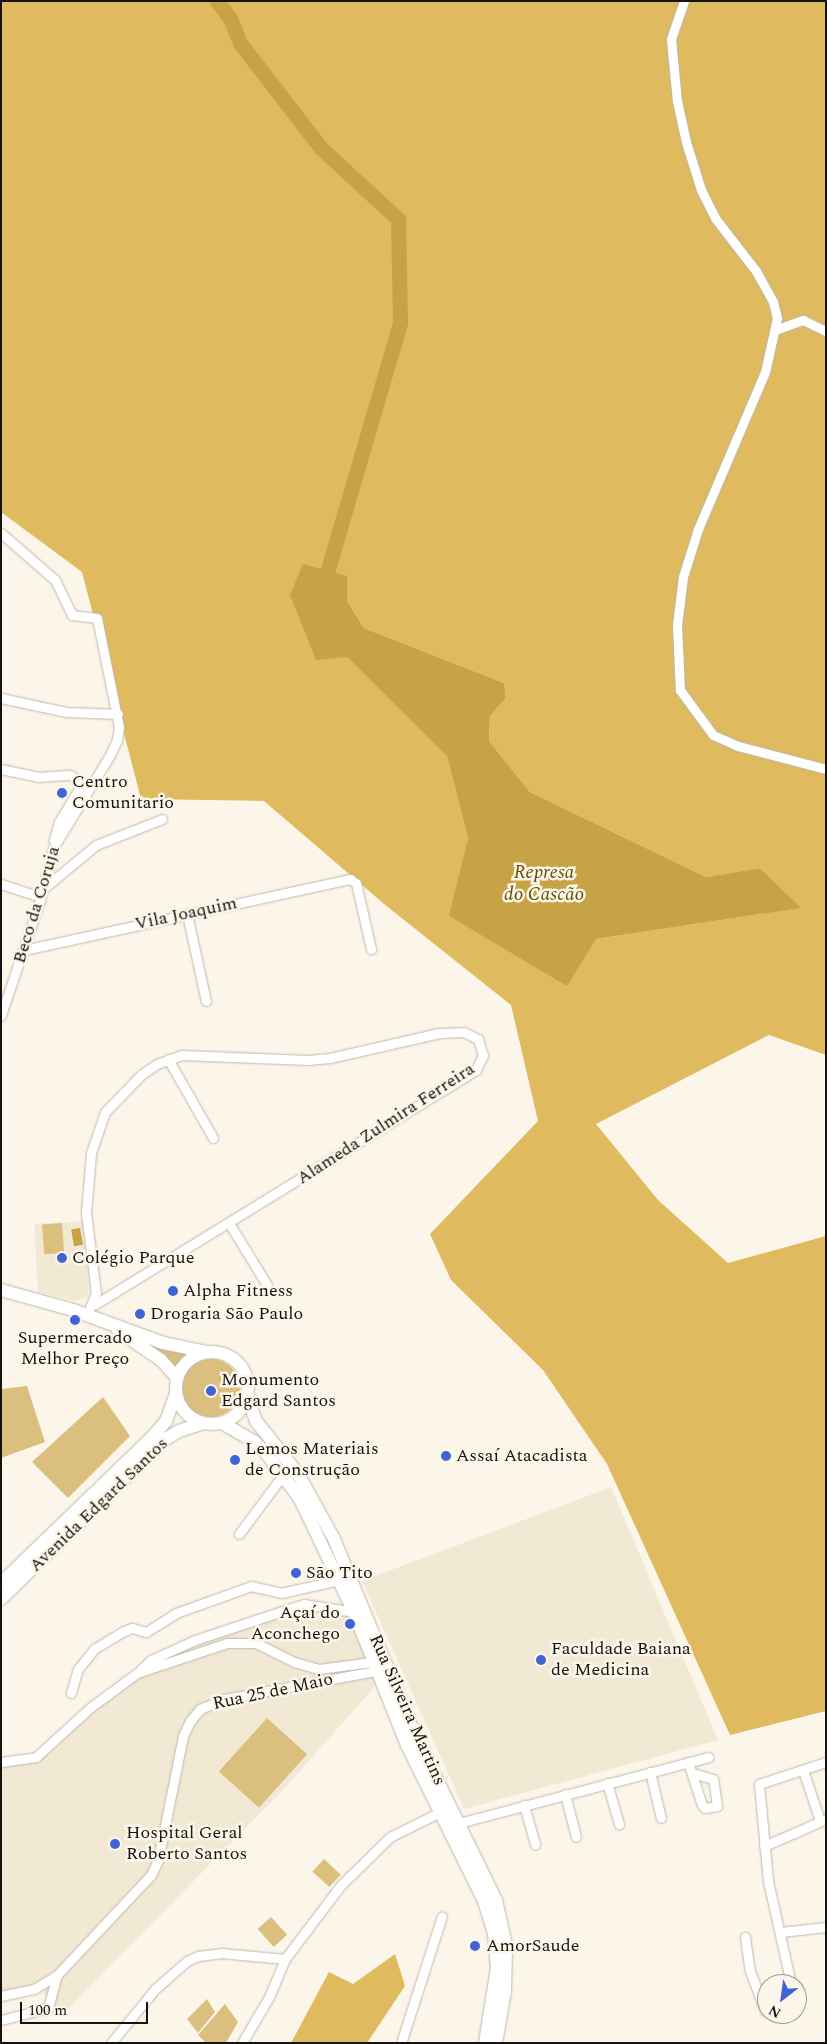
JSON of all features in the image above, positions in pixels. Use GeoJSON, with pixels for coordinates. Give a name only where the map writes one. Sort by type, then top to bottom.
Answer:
{"type":"FeatureCollection","features":[{"type":"Feature","properties":{"kind":"main road"},"geometry":{"type":"LineString","coordinates":[[1,1290],[87,1315],[112,1326],[171,1345],[209,1352],[225,1355],[239,1364],[246,1379],[247,1395],[238,1412],[222,1423],[202,1423],[186,1412],[176,1394],[177,1378],[184,1365],[195,1356],[209,1352]]}},
{"type":"Feature","properties":{"kind":"main road"},"geometry":{"type":"LineString","coordinates":[[112,1326],[161,1360],[177,1378]]}},
{"type":"Feature","properties":{"kind":"main road","name":"Avenida Edgard Santos"},"geometry":{"type":"LineString","coordinates":[[1,1583],[154,1436],[166,1421],[176,1394]]}},
{"type":"Feature","properties":{"kind":"main road","name":"Rua Silveira Martins"},"geometry":{"type":"LineString","coordinates":[[247,1395],[256,1421],[298,1474],[324,1519],[407,1745],[484,1901],[494,1934],[496,1968],[485,2043]]}},
{"type":"Feature","properties":{"kind":"main road","name":"Avenida Edgard Santos"},"geometry":{"type":"LineString","coordinates":[[1,1599],[164,1440],[178,1430],[202,1423]]}},
{"type":"Feature","properties":{"kind":"main road","name":"Rua Silveira Martins"},"geometry":{"type":"LineString","coordinates":[[222,1423],[255,1442],[283,1475],[304,1506],[379,1667],[488,1880],[504,1928],[506,1976],[496,2043]]}},
{"type":"Feature","properties":{"kind":"street"},"geometry":{"type":"LineString","coordinates":[[684,1],[671,39],[677,101],[686,142],[701,190],[715,218],[756,271],[773,302],[777,318],[765,372],[698,529],[683,577],[677,625],[680,690],[694,714],[713,735],[738,746],[826,769]]}},
{"type":"Feature","properties":{"kind":"street"},"geometry":{"type":"LineString","coordinates":[[775,330],[803,320],[826,331]]}},
{"type":"Feature","properties":{"kind":"street","name":"Beco da Coruja"},"geometry":{"type":"LineString","coordinates":[[1,533],[55,580],[72,615],[97,618],[118,714],[117,740],[53,848],[42,893],[1,1014]]}},
{"type":"Feature","properties":{"kind":"street"},"geometry":{"type":"LineString","coordinates":[[1,698],[66,712],[118,714]]}},
{"type":"Feature","properties":{"kind":"street"},"geometry":{"type":"LineString","coordinates":[[1,769],[38,777],[70,775],[78,780],[80,788],[59,822],[53,848]]}},
{"type":"Feature","properties":{"kind":"street"},"geometry":{"type":"LineString","coordinates":[[1,884],[42,893],[96,845],[162,819]]}},
{"type":"Feature","properties":{"kind":"street","name":"Vila Joaquim"},"geometry":{"type":"LineString","coordinates":[[24,950],[348,879],[356,883],[371,950]]}},
{"type":"Feature","properties":{"kind":"street"},"geometry":{"type":"LineString","coordinates":[[187,914],[206,1001]]}},
{"type":"Feature","properties":{"kind":"street","name":"Alameda Zulmira Ferreira"},"geometry":{"type":"LineString","coordinates":[[87,1315],[94,1304],[476,1070],[483,1055],[481,1045],[474,1036],[454,1032],[396,1041],[330,1058],[195,1054],[168,1059],[142,1074],[115,1098],[104,1112],[94,1137],[87,1176],[86,1213],[96,1282],[94,1304]]}},
{"type":"Feature","properties":{"kind":"street"},"geometry":{"type":"LineString","coordinates":[[168,1059],[213,1138]]}},
{"type":"Feature","properties":{"kind":"street"},"geometry":{"type":"LineString","coordinates":[[229,1223],[267,1285]]}},
{"type":"Feature","properties":{"kind":"street"},"geometry":{"type":"LineString","coordinates":[[239,1534],[283,1475]]}},
{"type":"Feature","properties":{"kind":"street"},"geometry":{"type":"LineString","coordinates":[[71,1693],[78,1669],[94,1649],[124,1631],[132,1628],[146,1632],[176,1613],[252,1586],[282,1593],[339,1580]]}},
{"type":"Feature","properties":{"kind":"street"},"geometry":{"type":"LineString","coordinates":[[137,1673],[151,1660],[173,1650],[287,1609],[313,1604],[354,1612]]}},
{"type":"Feature","properties":{"kind":"street","name":"Rua 25 de Maio"},"geometry":{"type":"LineString","coordinates":[[1,1762],[36,1757],[91,1707],[137,1673],[237,1642],[256,1643],[294,1662],[319,1669],[379,1667]]}},
{"type":"Feature","properties":{"kind":"street","name":"Rua 25 de Maio"},"geometry":{"type":"LineString","coordinates":[[1,1996],[34,1989],[58,1975],[155,1868],[181,1743],[194,1715],[206,1706],[224,1699],[379,1667]]}},
{"type":"Feature","properties":{"kind":"street"},"geometry":{"type":"LineString","coordinates":[[459,1823],[524,1804],[708,1757]]}},
{"type":"Feature","properties":{"kind":"street"},"geometry":{"type":"LineString","coordinates":[[688,1762],[692,1773]]}},
{"type":"Feature","properties":{"kind":"street"},"geometry":{"type":"LineString","coordinates":[[789,1974],[768,1881],[759,1784],[826,1762]]}},
{"type":"Feature","properties":{"kind":"street"},"geometry":{"type":"LineString","coordinates":[[764,1846],[823,1820],[803,1770]]}},
{"type":"Feature","properties":{"kind":"street"},"geometry":{"type":"LineString","coordinates":[[650,1772],[661,1818]]}},
{"type":"Feature","properties":{"kind":"street"},"geometry":{"type":"LineString","coordinates":[[607,1783],[619,1824]]}},
{"type":"Feature","properties":{"kind":"street"},"geometry":{"type":"LineString","coordinates":[[565,1794],[576,1837]]}},
{"type":"Feature","properties":{"kind":"street"},"geometry":{"type":"LineString","coordinates":[[524,1804],[535,1844]]}},
{"type":"Feature","properties":{"kind":"street"},"geometry":{"type":"LineString","coordinates":[[242,2043],[269,1997],[285,1959],[326,1903],[374,1850],[407,1826],[440,1812]]}},
{"type":"Feature","properties":{"kind":"street"},"geometry":{"type":"LineString","coordinates":[[401,2043],[442,1916]]}},
{"type":"Feature","properties":{"kind":"street"},"geometry":{"type":"LineString","coordinates":[[781,1932],[826,1927]]}},
{"type":"Feature","properties":{"kind":"street"},"geometry":{"type":"LineString","coordinates":[[745,1937],[750,1971],[757,1990]]}},
{"type":"Feature","properties":{"kind":"street"},"geometry":{"type":"LineString","coordinates":[[111,2043],[155,1989],[187,1961],[198,1956],[221,1953],[285,1959]]}},
{"type":"Feature","properties":{"kind":"street"},"geometry":{"type":"LineString","coordinates":[[1,2020],[48,2008],[58,1975]]}},
{"type":"Feature","properties":{"kind":"shaded area"},"geometry":{"type":"Polygon","coordinates":[[[1,1],[826,1],[826,1055],[769,1035],[596,1124],[658,1200],[728,1263],[826,1236],[826,1711],[730,1735],[607,1464],[543,1370],[451,1280],[430,1234],[538,1121],[511,1005],[384,904],[264,801],[141,799],[82,572],[1,512],[1,1]],[[346,576],[347,657],[447,755],[468,838],[450,916],[596,939],[800,908],[760,868],[706,877],[530,792],[489,741],[490,716],[506,698],[504,683],[364,628],[347,601],[346,576]]]}},
{"type":"Feature","properties":{"kind":"shaded area","name":"Colégio Parque"},"geometry":{"type":"Polygon","coordinates":[[[84,1221],[89,1292],[87,1297],[75,1301],[38,1292],[34,1224],[84,1221]]]}},
{"type":"Feature","properties":{"kind":"shaded area"},"geometry":{"type":"Polygon","coordinates":[[[62,1223],[64,1253],[44,1254],[42,1224],[62,1223]]]}},
{"type":"Feature","properties":{"kind":"shaded area"},"geometry":{"type":"Polygon","coordinates":[[[127,1333],[189,1352],[175,1370],[127,1333]]]}},
{"type":"Feature","properties":{"kind":"shaded area"},"geometry":{"type":"Polygon","coordinates":[[[205,1359],[217,1359],[232,1367],[240,1382],[240,1394],[232,1409],[217,1417],[205,1417],[190,1409],[182,1394],[182,1382],[190,1367],[205,1359]]]}},
{"type":"Feature","properties":{"kind":"shaded area"},"geometry":{"type":"Polygon","coordinates":[[[27,1386],[45,1442],[1,1458],[1,1389],[27,1386]]]}},
{"type":"Feature","properties":{"kind":"shaded area"},"geometry":{"type":"Polygon","coordinates":[[[103,1397],[130,1436],[68,1498],[32,1462],[103,1397]]]}},
{"type":"Feature","properties":{"kind":"shaded area","name":"Faculdade Baiana de Medicina"},"geometry":{"type":"Polygon","coordinates":[[[611,1487],[718,1740],[464,1809],[362,1581],[611,1487]]]}},
{"type":"Feature","properties":{"kind":"shaded area","name":"Hospital Geral Roberto Santos"},"geometry":{"type":"Polygon","coordinates":[[[311,1607],[350,1618],[377,1684],[284,1789],[60,2017],[42,1990],[1,2000],[1,1765],[33,1763],[154,1659],[311,1607]]]}},
{"type":"Feature","properties":{"kind":"shaded area"},"geometry":{"type":"Polygon","coordinates":[[[267,1718],[307,1754],[259,1808],[219,1772],[267,1718]]]}},
{"type":"Feature","properties":{"kind":"shaded area"},"geometry":{"type":"Polygon","coordinates":[[[324,1859],[341,1875],[329,1887],[312,1871],[324,1859]]]}},
{"type":"Feature","properties":{"kind":"shaded area"},"geometry":{"type":"Polygon","coordinates":[[[271,1917],[287,1935],[274,1947],[258,1929],[271,1917]]]}},
{"type":"Feature","properties":{"kind":"shaded area"},"geometry":{"type":"Polygon","coordinates":[[[395,1954],[405,1986],[367,2043],[291,2043],[329,1972],[353,1984],[395,1954]]]}},
{"type":"Feature","properties":{"kind":"shaded area"},"geometry":{"type":"Polygon","coordinates":[[[207,1999],[215,2012],[198,2033],[187,2019],[207,1999]]]}},
{"type":"Feature","properties":{"kind":"shaded area"},"geometry":{"type":"Polygon","coordinates":[[[225,2004],[238,2022],[226,2043],[206,2043],[198,2035],[225,2004]]]}},
{"type":"Feature","properties":{"kind":"water","name":"Represa do Cascão"},"geometry":{"type":"Polygon","coordinates":[[[303,564],[347,576],[347,601],[364,628],[504,683],[506,698],[490,716],[489,741],[530,792],[706,877],[760,868],[801,908],[596,939],[567,986],[449,916],[468,838],[447,756],[347,657],[316,660],[290,595],[303,564]]]}},
{"type":"Feature","properties":{"kind":"water"},"geometry":{"type":"Polygon","coordinates":[[[80,1228],[83,1245],[74,1246],[71,1230],[80,1228]]]}},
{"type":"Feature","properties":{"kind":"waterway"},"geometry":{"type":"LineString","coordinates":[[217,1],[230,18],[240,43],[321,148],[398,219],[400,323],[322,590]]}},
{"type":"Feature","properties":{"kind":"place","name":"Centro Comunitario"},"geometry":{"type":"Point","coordinates":[62,793]}},
{"type":"Feature","properties":{"kind":"place","name":"Colégio Parque"},"geometry":{"type":"Point","coordinates":[62,1258]}},
{"type":"Feature","properties":{"kind":"place","name":"Alpha Fitness"},"geometry":{"type":"Point","coordinates":[173,1291]}},
{"type":"Feature","properties":{"kind":"place","name":"Drogaria São Paulo"},"geometry":{"type":"Point","coordinates":[140,1314]}},
{"type":"Feature","properties":{"kind":"place","name":"Supermercado Melhor Preço"},"geometry":{"type":"Point","coordinates":[75,1320]}},
{"type":"Feature","properties":{"kind":"place","name":"Monumento Edgard Santos"},"geometry":{"type":"Point","coordinates":[211,1391]}},
{"type":"Feature","properties":{"kind":"place","name":"Assaí Atacadista"},"geometry":{"type":"Point","coordinates":[446,1456]}},
{"type":"Feature","properties":{"kind":"place","name":"Lemos Materiais de Construção"},"geometry":{"type":"Point","coordinates":[235,1460]}},
{"type":"Feature","properties":{"kind":"place","name":"São Tito"},"geometry":{"type":"Point","coordinates":[296,1573]}},
{"type":"Feature","properties":{"kind":"place","name":"Açaí do Aconchego"},"geometry":{"type":"Point","coordinates":[350,1624]}},
{"type":"Feature","properties":{"kind":"place","name":"Faculdade Baiana de Medicina"},"geometry":{"type":"Point","coordinates":[541,1660]}},
{"type":"Feature","properties":{"kind":"place","name":"Hospital Geral Roberto Santos"},"geometry":{"type":"Point","coordinates":[115,1844]}},
{"type":"Feature","properties":{"kind":"place","name":"AmorSaude"},"geometry":{"type":"Point","coordinates":[475,1946]}}]}
